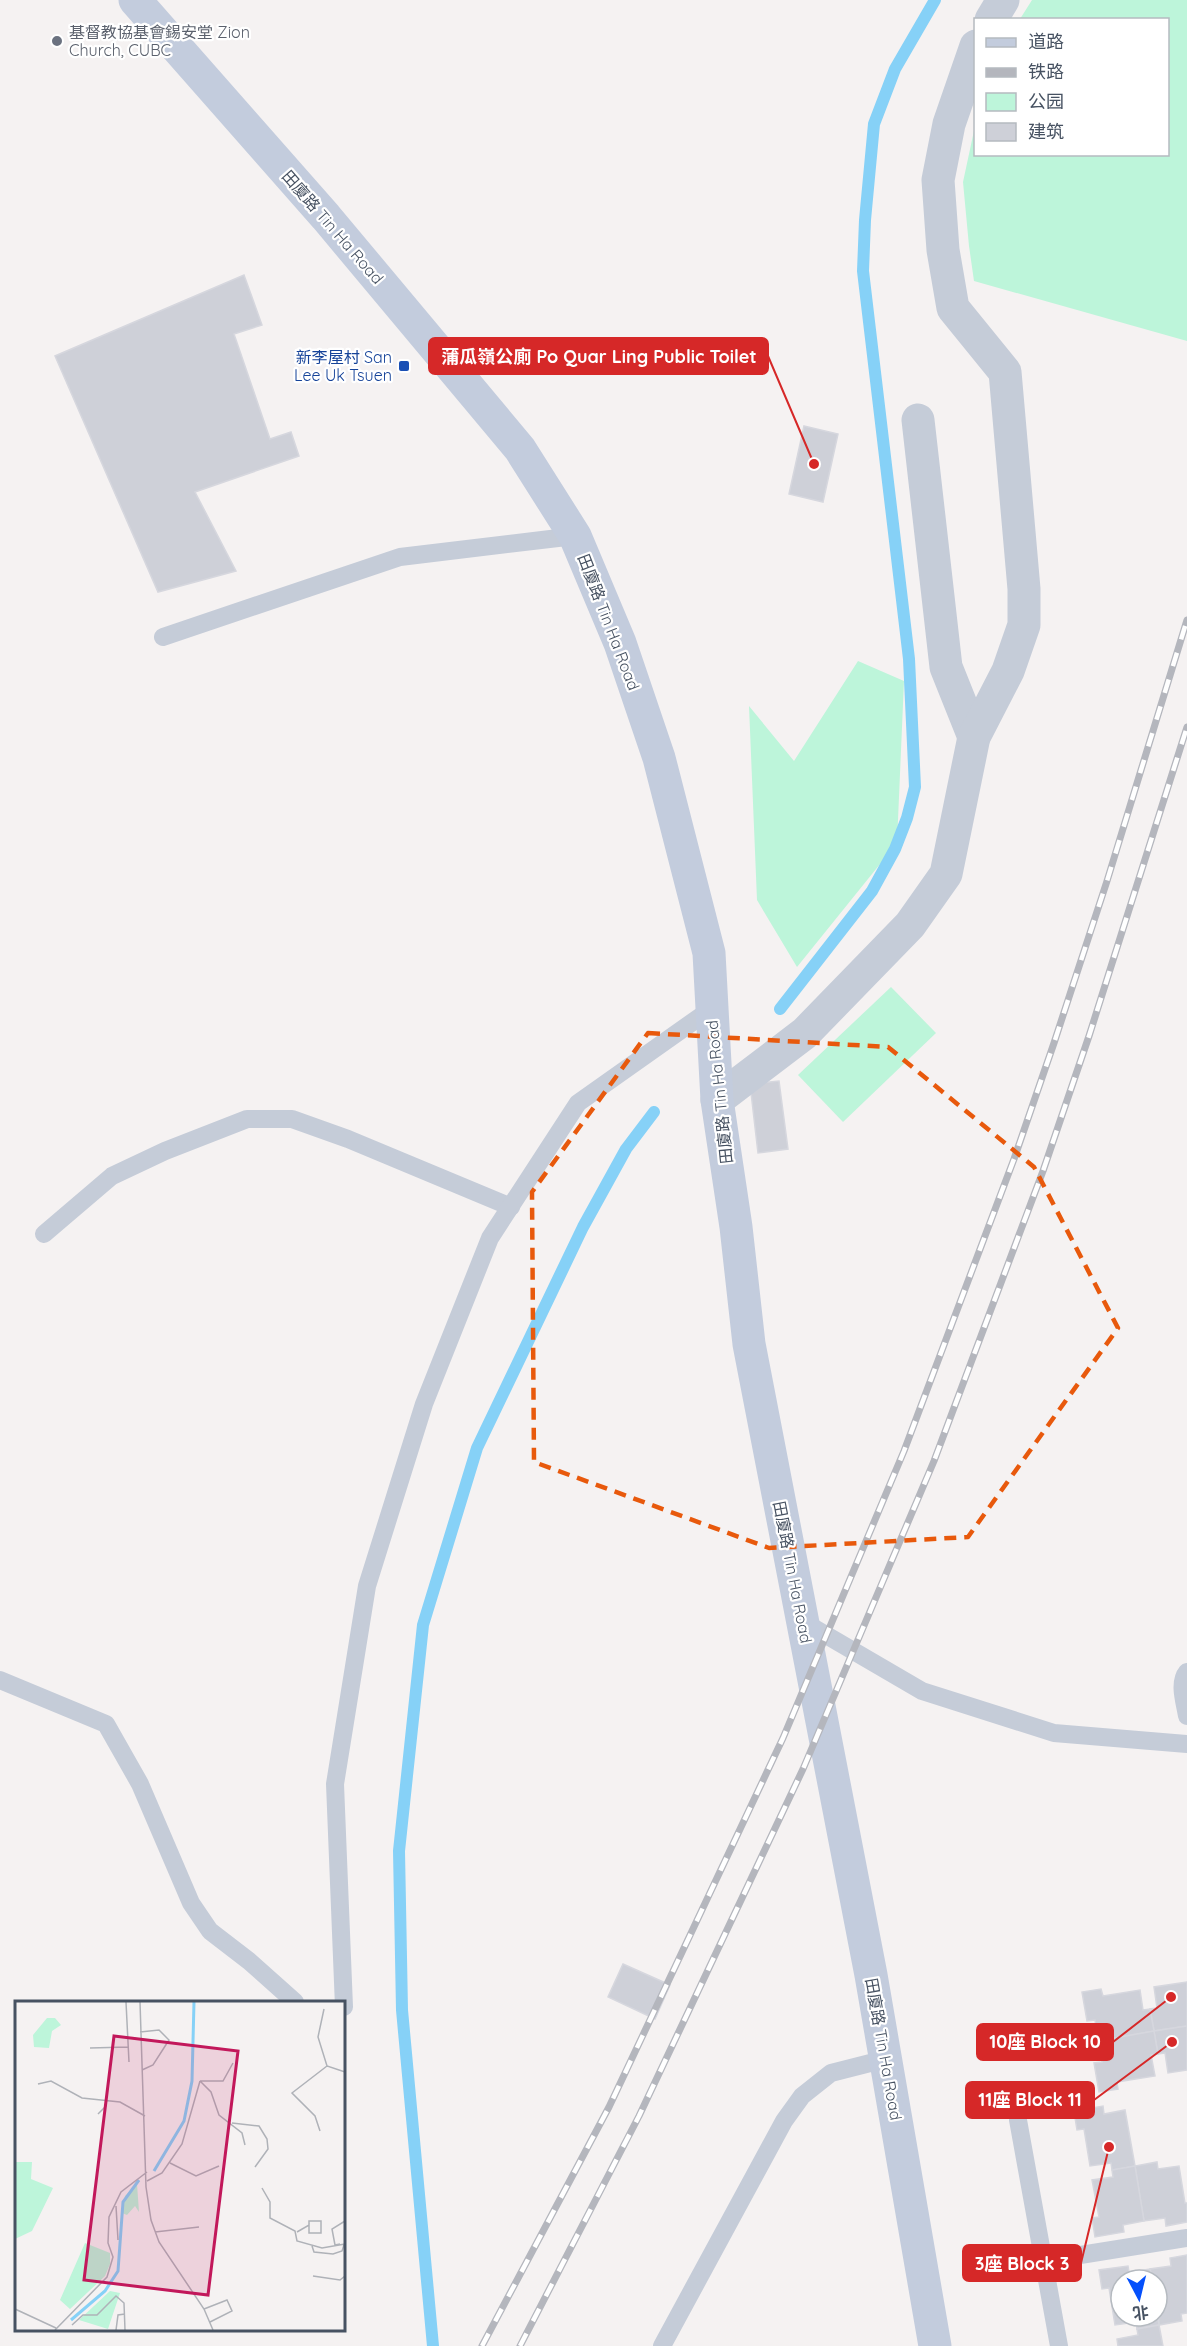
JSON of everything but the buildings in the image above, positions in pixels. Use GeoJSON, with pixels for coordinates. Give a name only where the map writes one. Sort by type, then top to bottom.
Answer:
{"type":"FeatureCollection","features":[{"type":"Feature","properties":{"kind":"street","name":"田廈路 Tin Ha Road"},"geometry":{"type":"LineString","coordinates":[[135,0],[326,217],[520,449],[575,536],[620,643],[659,758],[709,953],[717,1100],[736,1227],[749,1344],[886,2059],[935,2346]]}},
{"type":"Feature","properties":{"kind":"street"},"geometry":{"type":"LineString","coordinates":[[992,18],[1003,0]]}},
{"type":"Feature","properties":{"kind":"street"},"geometry":{"type":"LineString","coordinates":[[717,1100],[805,1032],[916,917],[946,874],[974,737],[1008,671],[1024,625],[1024,589],[1005,372],[952,308],[944,250],[938,180],[949,124],[974,49]]}},
{"type":"Feature","properties":{"kind":"street"},"geometry":{"type":"LineString","coordinates":[[918,420],[946,667],[974,737]]}},
{"type":"Feature","properties":{"kind":"lane"},"geometry":{"type":"LineString","coordinates":[[163,637],[400,557],[575,536]]}},
{"type":"Feature","properties":{"kind":"lane"},"geometry":{"type":"LineString","coordinates":[[344,2001],[336,1784],[368,1586],[424,1404],[490,1238],[578,1103],[711,1009]]}},
{"type":"Feature","properties":{"kind":"lane"},"geometry":{"type":"LineString","coordinates":[[44,1234],[112,1176],[165,1151],[247,1119],[292,1119],[348,1139],[511,1207]]}},
{"type":"Feature","properties":{"kind":"lane"},"geometry":{"type":"LineString","coordinates":[[802,1621],[922,1691],[933,1695],[1054,1733],[1187,1744]]}},
{"type":"Feature","properties":{"kind":"lane"},"geometry":{"type":"LineString","coordinates":[[1187,1672],[1184,1677],[1183,1696],[1187,1716]]}},
{"type":"Feature","properties":{"kind":"lane"},"geometry":{"type":"LineString","coordinates":[[0,1680],[106,1724],[141,1784],[191,1903],[210,1931],[249,1961],[294,2001]]}},
{"type":"Feature","properties":{"kind":"lane"},"geometry":{"type":"LineString","coordinates":[[662,2346],[784,2121],[802,2096],[831,2073],[886,2059]]}},
{"type":"Feature","properties":{"kind":"lane"},"geometry":{"type":"LineString","coordinates":[[1018,2120],[1059,2346]]}},
{"type":"Feature","properties":{"kind":"lane"},"geometry":{"type":"LineString","coordinates":[[1043,2261],[1187,2238]]}},
{"type":"Feature","properties":{"kind":"highlighted area"},"geometry":{"type":"Polygon","coordinates":[[[648,1033],[888,1047],[1034,1167],[1118,1328],[968,1537],[769,1548],[534,1462],[532,1192],[648,1033]]]}},
{"type":"Feature","properties":{"kind":"green space"},"geometry":{"type":"Polygon","coordinates":[[[1032,0],[1187,0],[1187,341],[974,281],[963,182],[974,131],[974,156],[1169,156],[1169,18],[1021,18],[1032,0]]]}},
{"type":"Feature","properties":{"kind":"green space"},"geometry":{"type":"Polygon","coordinates":[[[858,661],[904,681],[897,843],[797,967],[757,900],[749,706],[794,761],[858,661]]]}},
{"type":"Feature","properties":{"kind":"green space"},"geometry":{"type":"Polygon","coordinates":[[[891,987],[936,1033],[843,1122],[798,1075],[891,987]]]}},
{"type":"Feature","properties":{"kind":"waterway"},"geometry":{"type":"LineString","coordinates":[[780,1009],[872,891],[895,849],[907,818],[915,787],[909,659],[863,271],[865,220],[874,124],[895,69],[935,0]]}},
{"type":"Feature","properties":{"kind":"waterway"},"geometry":{"type":"LineString","coordinates":[[433,2346],[402,2010],[399,1851],[423,1625],[477,1448],[583,1227],[626,1149],[654,1112]]}},
{"type":"Feature","properties":{"kind":"railway"},"geometry":{"type":"LineString","coordinates":[[482,2346],[609,2107],[783,1738],[904,1451],[1014,1159],[1054,1043],[1107,881],[1187,620]]}},
{"type":"Feature","properties":{"kind":"railway"},"geometry":{"type":"LineString","coordinates":[[520,2346],[639,2116],[803,1769],[934,1461],[1043,1171],[1089,1036],[1187,727]]}},
{"type":"Feature","properties":{"kind":"place","name":"基督教協基會錫安堂 Zion Church, CUBC"},"geometry":{"type":"Point","coordinates":[57,41]}},
{"type":"Feature","properties":{"kind":"place","name":"新李屋村 San Lee Uk Tsuen"},"geometry":{"type":"Point","coordinates":[404,366]}},
{"type":"Feature","properties":{"kind":"place","name":"蒲瓜嶺公廁 Po Quar Ling Public Toilet"},"geometry":{"type":"Point","coordinates":[814,464]}},
{"type":"Feature","properties":{"kind":"place","name":"10座 Block 10"},"geometry":{"type":"Point","coordinates":[1171,1997]}},
{"type":"Feature","properties":{"kind":"place","name":"11座 Block 11"},"geometry":{"type":"Point","coordinates":[1172,2042]}},
{"type":"Feature","properties":{"kind":"place","name":"3座 Block 3"},"geometry":{"type":"Point","coordinates":[1109,2147]}}]}
